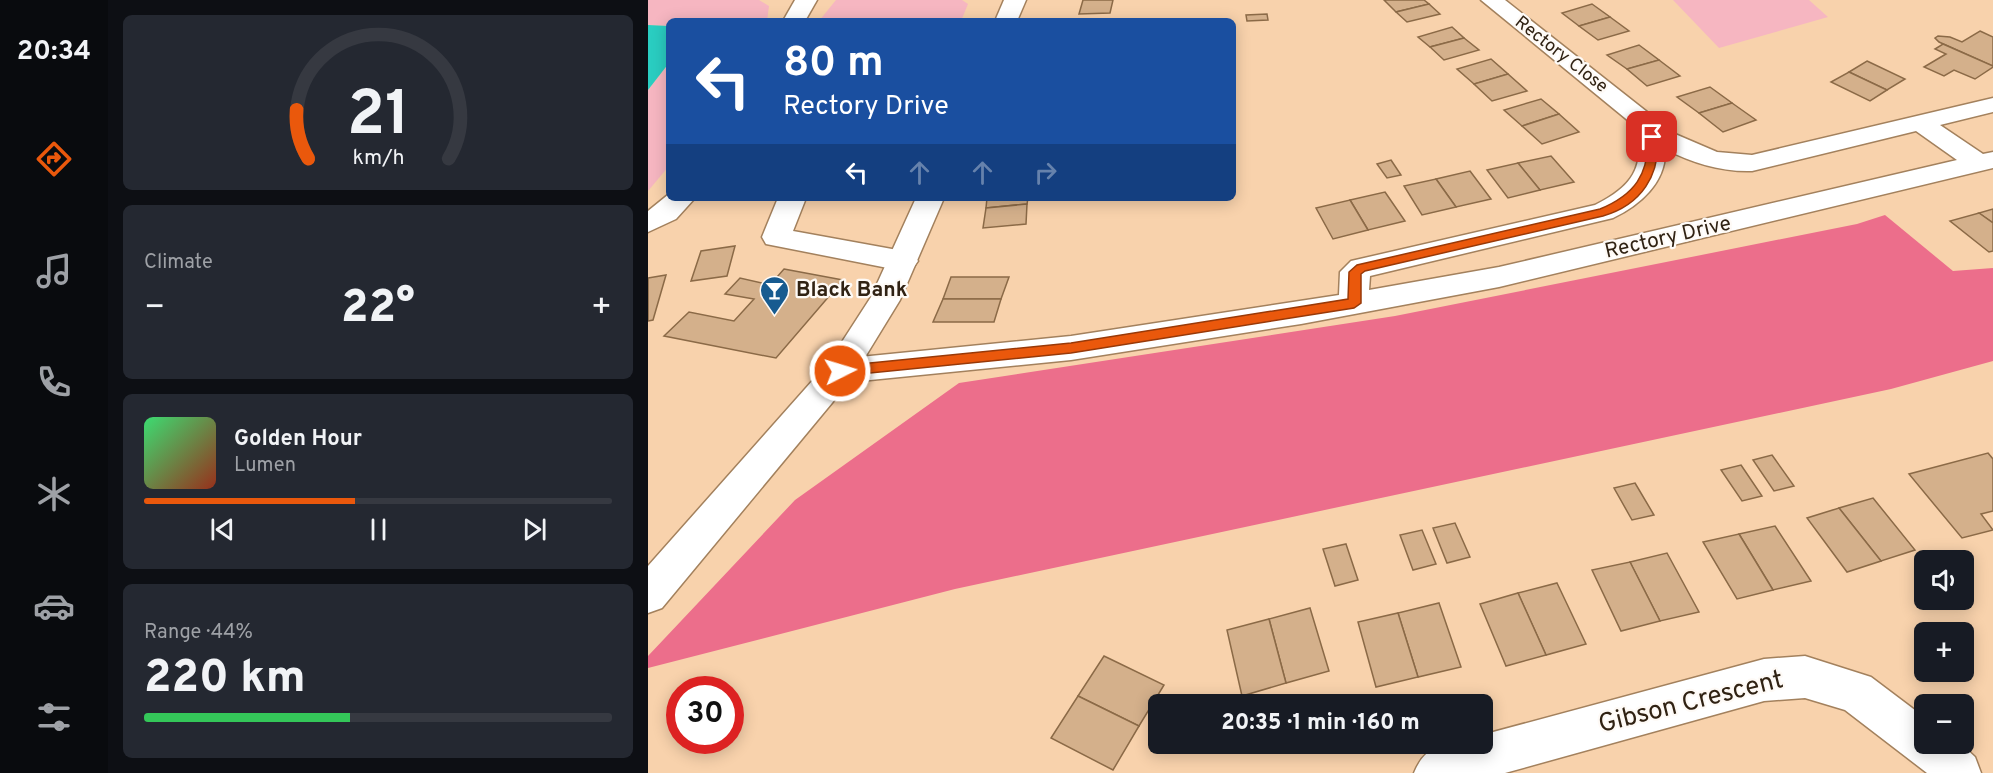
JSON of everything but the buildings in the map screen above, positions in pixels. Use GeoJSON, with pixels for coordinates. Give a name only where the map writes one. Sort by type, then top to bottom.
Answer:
{"type":"FeatureCollection","features":[{"type":"Feature","properties":{"kind":"street"},"geometry":{"type":"LineString","coordinates":[[796,18],[806,0]]}},
{"type":"Feature","properties":{"kind":"street"},"geometry":{"type":"LineString","coordinates":[[1007,18],[1015,0]]}},
{"type":"Feature","properties":{"kind":"street","name":"Rectory Close"},"geometry":{"type":"LineString","coordinates":[[1492,0],[1666,139],[1688,151],[1720,162],[1752,163],[1921,123]]}},
{"type":"Feature","properties":{"kind":"street"},"geometry":{"type":"LineString","coordinates":[[1921,123],[1993,105]]}},
{"type":"Feature","properties":{"kind":"street","name":"Rectory Drive"},"geometry":{"type":"LineString","coordinates":[[1354,303],[1355,272],[1361,268],[1603,212],[1619,206],[1642,185],[1650,170],[1653,154],[1652,137],[1647,123]]}},
{"type":"Feature","properties":{"kind":"street","name":"Rectory Drive"},"geometry":{"type":"LineString","coordinates":[[1921,123],[1986,162]]}},
{"type":"Feature","properties":{"kind":"street","name":"Rectory Drive"},"geometry":{"type":"LineString","coordinates":[[840,371],[1071,348],[1354,303],[1499,277],[1986,162]]}},
{"type":"Feature","properties":{"kind":"street"},"geometry":{"type":"LineString","coordinates":[[648,223],[666,213],[678,201]]}},
{"type":"Feature","properties":{"kind":"street"},"geometry":{"type":"LineString","coordinates":[[791,201],[776,237],[903,261]]}},
{"type":"Feature","properties":{"kind":"street"},"geometry":{"type":"LineString","coordinates":[[648,595],[840,371],[870,325],[903,261],[929,201]]}},
{"type":"Feature","properties":{"kind":"street","name":"Gibson Crescent"},"geometry":{"type":"LineString","coordinates":[[1436,773],[1442,768],[1764,680],[1805,677],[1856,692],[1959,773]]}},
{"type":"Feature","properties":{"kind":"shaded area"},"geometry":{"type":"Polygon","coordinates":[[[648,0],[759,0],[769,6],[767,18],[666,18],[666,26],[648,25],[648,0]]]}},
{"type":"Feature","properties":{"kind":"shaded area"},"geometry":{"type":"Polygon","coordinates":[[[836,0],[962,0],[968,4],[962,18],[821,18],[836,0]]]}},
{"type":"Feature","properties":{"kind":"shaded area"},"geometry":{"type":"Polygon","coordinates":[[[1673,0],[1809,0],[1828,17],[1719,48],[1673,0]]]}},
{"type":"Feature","properties":{"kind":"shaded area"},"geometry":{"type":"Polygon","coordinates":[[[666,67],[666,170],[648,191],[648,90],[666,67]]]}},
{"type":"Feature","properties":{"kind":"shaded area"},"geometry":{"type":"Polygon","coordinates":[[[1885,215],[1953,271],[1993,268],[1993,361],[1891,389],[955,589],[648,668],[648,656],[795,500],[959,383],[1395,316],[1857,224],[1885,215]]]}},
{"type":"Feature","properties":{"kind":"water"},"geometry":{"type":"Polygon","coordinates":[[[648,25],[666,26],[666,67],[648,90],[648,25]]]}},
{"type":"Feature","properties":{"kind":"place","name":"Black Bank"},"geometry":{"type":"Point","coordinates":[775,316]}},
{"type":"Feature","properties":{"kind":"route"},"geometry":{"type":"LineString","coordinates":[[840,371],[1071,348],[1354,303],[1355,272],[1361,268],[1603,212],[1619,206],[1642,185],[1650,170],[1653,154],[1652,137]]}}]}
